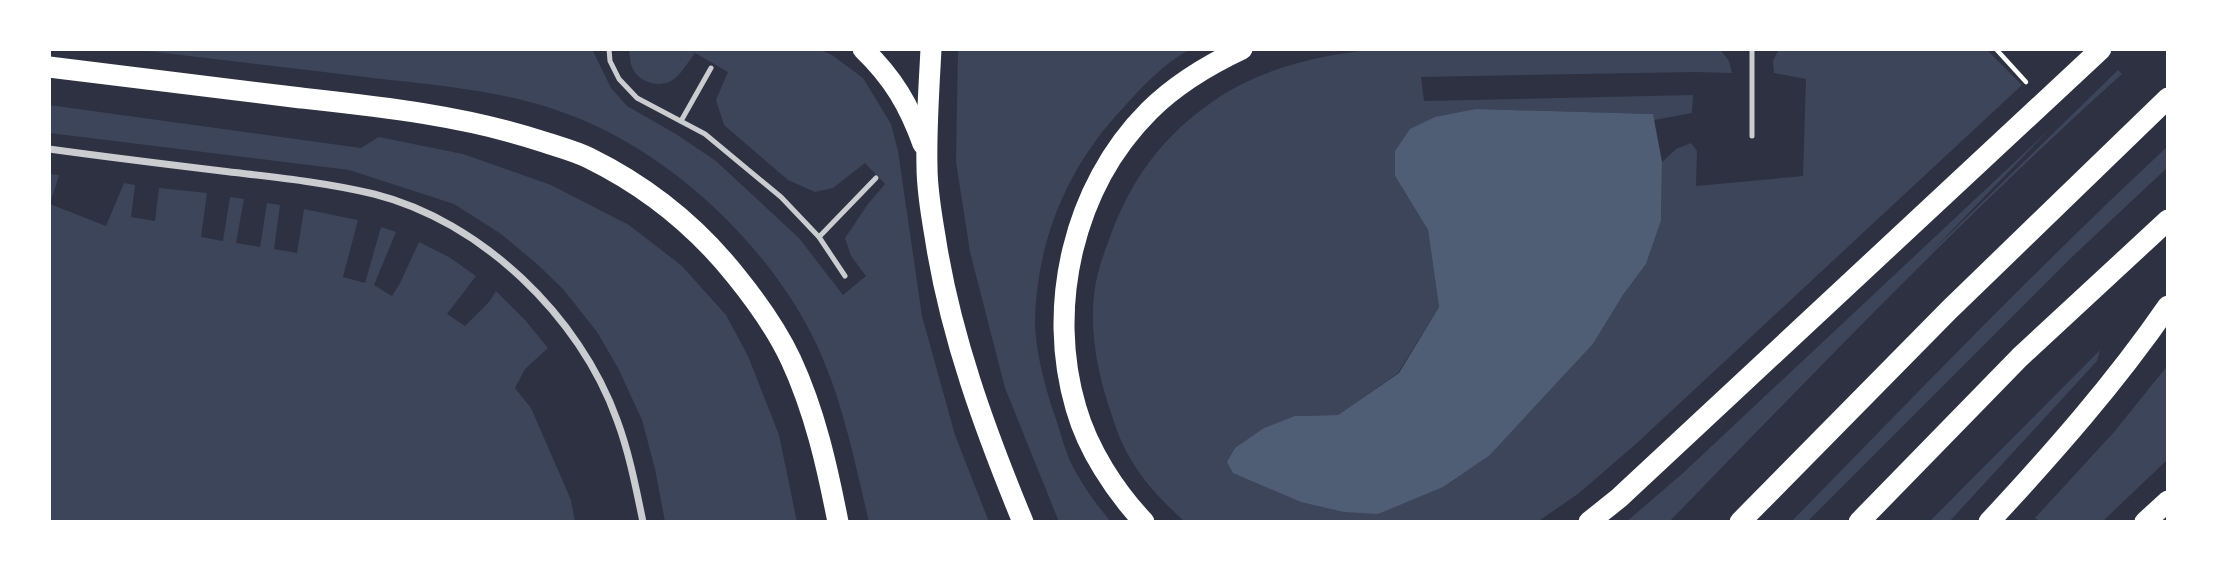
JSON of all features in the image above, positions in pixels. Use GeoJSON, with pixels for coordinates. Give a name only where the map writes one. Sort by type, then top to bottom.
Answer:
{"type":"FeatureCollection","features":[{"type":"Feature","properties":{"kind":"highway"},"geometry":{"type":"LineString","coordinates":[[863,49],[899,91],[914,117],[927,156]]}},
{"type":"Feature","properties":{"kind":"highway"},"geometry":{"type":"LineString","coordinates":[[931,49],[927,156],[931,213],[948,306],[990,442],[1023,522]]}},
{"type":"Feature","properties":{"kind":"highway"},"geometry":{"type":"LineString","coordinates":[[1144,522],[1109,476],[1076,411],[1064,341],[1065,287],[1072,252],[1084,214],[1102,175],[1124,141],[1149,111],[1184,82],[1217,60],[1242,49]]}},
{"type":"Feature","properties":{"kind":"highway"},"geometry":{"type":"LineString","coordinates":[[1589,522],[1619,498],[2101,49]]}},
{"type":"Feature","properties":{"kind":"highway"},"geometry":{"type":"LineString","coordinates":[[49,67],[458,119],[560,147],[617,173],[670,210],[704,239],[750,293],[772,326],[790,358],[818,433],[838,522]]}},
{"type":"Feature","properties":{"kind":"highway"},"geometry":{"type":"LineString","coordinates":[[1740,522],[1959,301],[2168,98]]}},
{"type":"Feature","properties":{"kind":"highway"},"geometry":{"type":"LineString","coordinates":[[1858,522],[2020,357],[2168,220]]}},
{"type":"Feature","properties":{"kind":"highway"},"geometry":{"type":"LineString","coordinates":[[1989,522],[2104,392],[2168,306]]}},
{"type":"Feature","properties":{"kind":"highway"},"geometry":{"type":"LineString","coordinates":[[2146,522],[2168,500]]}},
{"type":"Feature","properties":{"kind":"street"},"geometry":{"type":"LineString","coordinates":[[49,149],[258,175],[374,194],[432,216],[456,230],[512,269],[552,308],[576,341],[597,374],[617,420],[643,522]]}},
{"type":"Feature","properties":{"kind":"lane"},"geometry":{"type":"LineString","coordinates":[[609,49],[610,61],[619,79],[637,98],[705,134],[781,197],[819,237],[845,276]]}},
{"type":"Feature","properties":{"kind":"lane"},"geometry":{"type":"LineString","coordinates":[[1752,49],[1752,136]]}},
{"type":"Feature","properties":{"kind":"lane"},"geometry":{"type":"LineString","coordinates":[[681,121],[711,68]]}},
{"type":"Feature","properties":{"kind":"lane"},"geometry":{"type":"LineString","coordinates":[[819,237],[876,178]]}},
{"type":"Feature","properties":{"kind":"path"},"geometry":{"type":"LineString","coordinates":[[1996,49],[2027,82]]}},
{"type":"Feature","properties":{"kind":"shaded area"},"geometry":{"type":"Polygon","coordinates":[[[131,49],[592,49],[611,88],[627,106],[716,161],[799,238],[843,295],[866,276],[851,256],[845,238],[885,184],[865,163],[833,188],[815,192],[788,180],[724,125],[716,100],[728,72],[695,53],[674,79],[663,84],[650,83],[635,73],[629,51],[818,49],[832,55],[863,78],[891,124],[898,151],[922,316],[955,435],[989,522],[869,522],[838,399],[823,359],[803,319],[778,280],[748,242],[714,207],[677,176],[638,149],[597,127],[556,110],[488,93],[131,49]]]}},
{"type":"Feature","properties":{"kind":"shaded area"},"geometry":{"type":"Polygon","coordinates":[[[958,49],[1191,49],[1146,83],[1086,154],[1059,206],[1049,233],[1037,290],[1035,320],[1039,357],[1065,448],[1080,480],[1111,522],[1059,522],[1005,388],[970,252],[956,162],[958,49]]]}},
{"type":"Feature","properties":{"kind":"shaded area"},"geometry":{"type":"Polygon","coordinates":[[[1377,49],[1720,49],[1729,61],[1732,73],[1421,77],[1424,101],[1693,95],[1692,113],[1654,120],[1652,114],[1476,109],[1395,176],[1428,230],[1439,307],[1398,373],[1338,415],[1295,416],[1490,455],[1593,344],[1646,264],[1661,221],[1662,162],[1676,149],[1691,143],[1697,151],[1696,186],[1803,176],[1806,79],[1774,73],[1773,61],[1779,49],[1989,49],[2022,85],[1637,443],[1578,494],[1537,522],[1185,522],[1142,476],[1123,445],[1108,404],[1095,350],[1093,309],[1098,271],[1119,214],[1139,177],[1164,144],[1194,115],[1230,90],[1270,72],[1312,59],[1377,49]]]}},
{"type":"Feature","properties":{"kind":"shaded area"},"geometry":{"type":"Polygon","coordinates":[[[2118,70],[2122,74],[1948,238],[1669,522],[1626,522],[1683,473],[2050,129],[1932,251],[2118,70]]]}},
{"type":"Feature","properties":{"kind":"shaded area"},"geometry":{"type":"Polygon","coordinates":[[[49,105],[361,148],[379,137],[463,154],[551,185],[629,225],[682,266],[726,315],[748,356],[779,435],[797,522],[665,522],[642,420],[618,368],[597,332],[563,289],[537,264],[501,234],[454,204],[349,170],[49,133],[49,105]]]}},
{"type":"Feature","properties":{"kind":"shaded area"},"geometry":{"type":"Polygon","coordinates":[[[1476,109],[1653,114],[1662,162],[1661,221],[1646,264],[1593,344],[1490,455],[1443,487],[1378,514],[1344,512],[1301,502],[1233,473],[1227,462],[1235,448],[1264,428],[1295,416],[1338,415],[1399,373],[1439,307],[1428,230],[1395,176],[1395,151],[1410,129],[1435,117],[1476,109]]]}},
{"type":"Feature","properties":{"kind":"shaded area"},"geometry":{"type":"Polygon","coordinates":[[[2168,146],[2168,167],[2073,256],[1807,522],[1791,522],[2024,285],[2168,146]]]}},
{"type":"Feature","properties":{"kind":"shaded area"},"geometry":{"type":"Polygon","coordinates":[[[49,174],[59,175],[50,204],[106,226],[124,183],[135,185],[131,217],[155,221],[159,188],[207,193],[201,237],[223,241],[230,197],[244,199],[236,243],[260,247],[267,203],[280,205],[274,249],[297,253],[304,209],[358,220],[343,277],[365,283],[381,227],[396,232],[374,285],[392,296],[419,242],[449,257],[476,276],[447,314],[465,326],[496,291],[548,348],[525,369],[515,388],[531,408],[571,500],[575,522],[49,522],[49,174]]]}},
{"type":"Feature","properties":{"kind":"shaded area"},"geometry":{"type":"Polygon","coordinates":[[[2100,350],[2097,361],[1949,522],[1929,522],[2100,350]]]}},
{"type":"Feature","properties":{"kind":"shaded area"},"geometry":{"type":"Polygon","coordinates":[[[2168,365],[2168,459],[2102,522],[2040,522],[2035,518],[2114,432],[2168,365]]]}}]}
